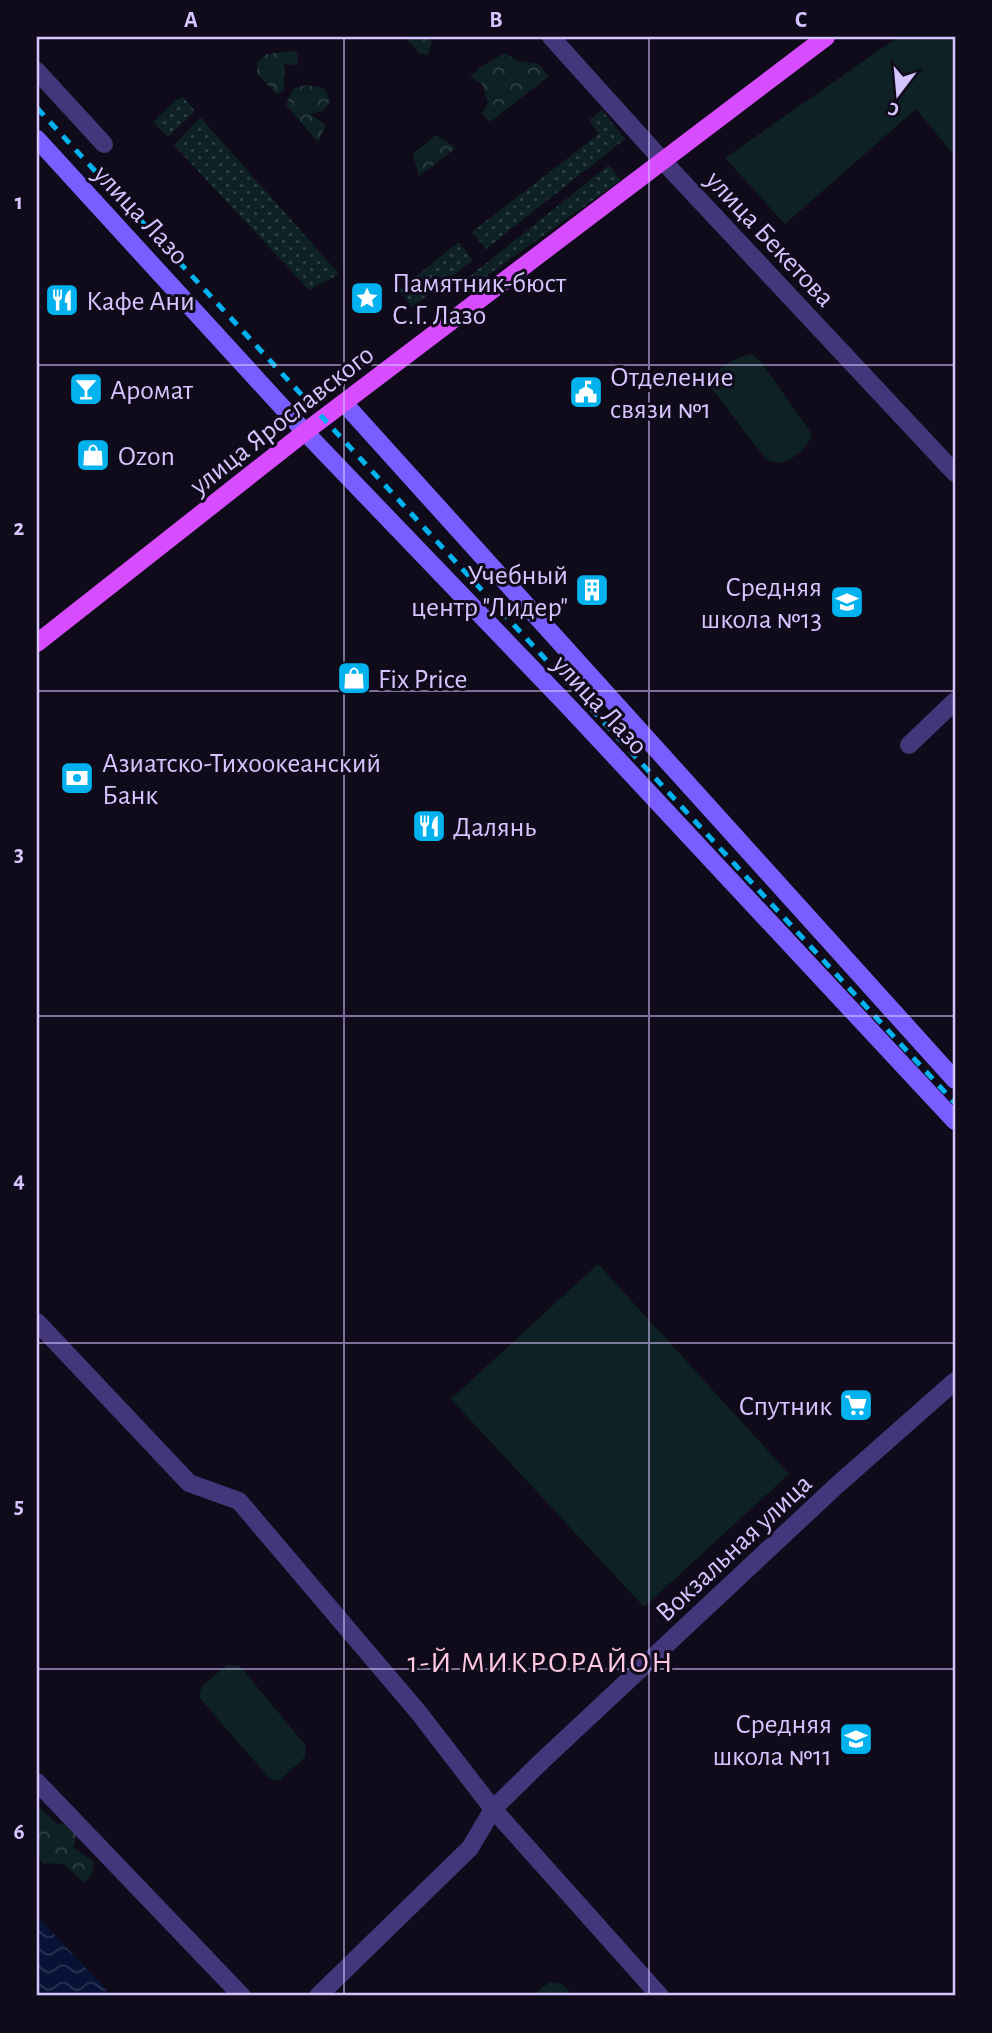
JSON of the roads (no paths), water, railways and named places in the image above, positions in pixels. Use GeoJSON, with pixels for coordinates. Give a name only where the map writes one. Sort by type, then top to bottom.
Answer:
{"type":"FeatureCollection","features":[{"type":"Feature","properties":{"kind":"main road","name":"улица Ярославского"},"geometry":{"type":"LineString","coordinates":[[37,643],[305,432],[826,37]]}},
{"type":"Feature","properties":{"kind":"main road","name":"улица Лазо"},"geometry":{"type":"LineString","coordinates":[[37,139],[305,432],[596,735],[955,1121]]}},
{"type":"Feature","properties":{"kind":"main road","name":"улица Лазо"},"geometry":{"type":"LineString","coordinates":[[344,403],[955,1080]]}},
{"type":"Feature","properties":{"kind":"street","name":"улица Бекетова"},"geometry":{"type":"LineString","coordinates":[[551,37],[662,160],[955,473]]}},
{"type":"Feature","properties":{"kind":"street"},"geometry":{"type":"LineString","coordinates":[[37,71],[103,144]]}},
{"type":"Feature","properties":{"kind":"street"},"geometry":{"type":"LineString","coordinates":[[909,745],[955,701]]}},
{"type":"Feature","properties":{"kind":"street"},"geometry":{"type":"LineString","coordinates":[[37,1322],[189,1483],[239,1501],[419,1713],[494,1809],[660,1996]]}},
{"type":"Feature","properties":{"kind":"street","name":"Вокзальная улица"},"geometry":{"type":"LineString","coordinates":[[318,1996],[470,1848],[494,1809],[835,1487],[955,1381]]}},
{"type":"Feature","properties":{"kind":"street"},"geometry":{"type":"LineString","coordinates":[[37,1782],[242,1996]]}},
{"type":"Feature","properties":{"kind":"water"},"geometry":{"type":"Polygon","coordinates":[[[37,1916],[112,1996],[37,1996],[37,1916]]]}},
{"type":"Feature","properties":{"kind":"railway"},"geometry":{"type":"LineString","coordinates":[[37,108],[955,1103]]}},
{"type":"Feature","properties":{"kind":"place","name":"Памятник-бюст С.Г. Лазо"},"geometry":{"type":"Point","coordinates":[367,298]}},
{"type":"Feature","properties":{"kind":"place","name":"Кафе Ани"},"geometry":{"type":"Point","coordinates":[62,300]}},
{"type":"Feature","properties":{"kind":"place","name":"Аромат"},"geometry":{"type":"Point","coordinates":[86,389]}},
{"type":"Feature","properties":{"kind":"place","name":"Отделение связи №1"},"geometry":{"type":"Point","coordinates":[586,392]}},
{"type":"Feature","properties":{"kind":"place","name":"Ozon"},"geometry":{"type":"Point","coordinates":[93,455]}},
{"type":"Feature","properties":{"kind":"place","name":"Учебный центр \"Лидер\""},"geometry":{"type":"Point","coordinates":[592,590]}},
{"type":"Feature","properties":{"kind":"place","name":"Средняя школа №13"},"geometry":{"type":"Point","coordinates":[847,602]}},
{"type":"Feature","properties":{"kind":"place","name":"Fix Price"},"geometry":{"type":"Point","coordinates":[354,678]}},
{"type":"Feature","properties":{"kind":"place","name":"Азиатско-Тихоокеанский Банк"},"geometry":{"type":"Point","coordinates":[77,778]}},
{"type":"Feature","properties":{"kind":"place","name":"Далянь"},"geometry":{"type":"Point","coordinates":[429,826]}},
{"type":"Feature","properties":{"kind":"place","name":"Спутник"},"geometry":{"type":"Point","coordinates":[856,1405]}},
{"type":"Feature","properties":{"kind":"place","name":"Средняя школа №11"},"geometry":{"type":"Point","coordinates":[856,1739]}},
{"type":"Feature","properties":{"kind":"district","name":"1-Й МИКРОРАЙОН"},"geometry":{"type":"Point","coordinates":[541,1662]}}]}
